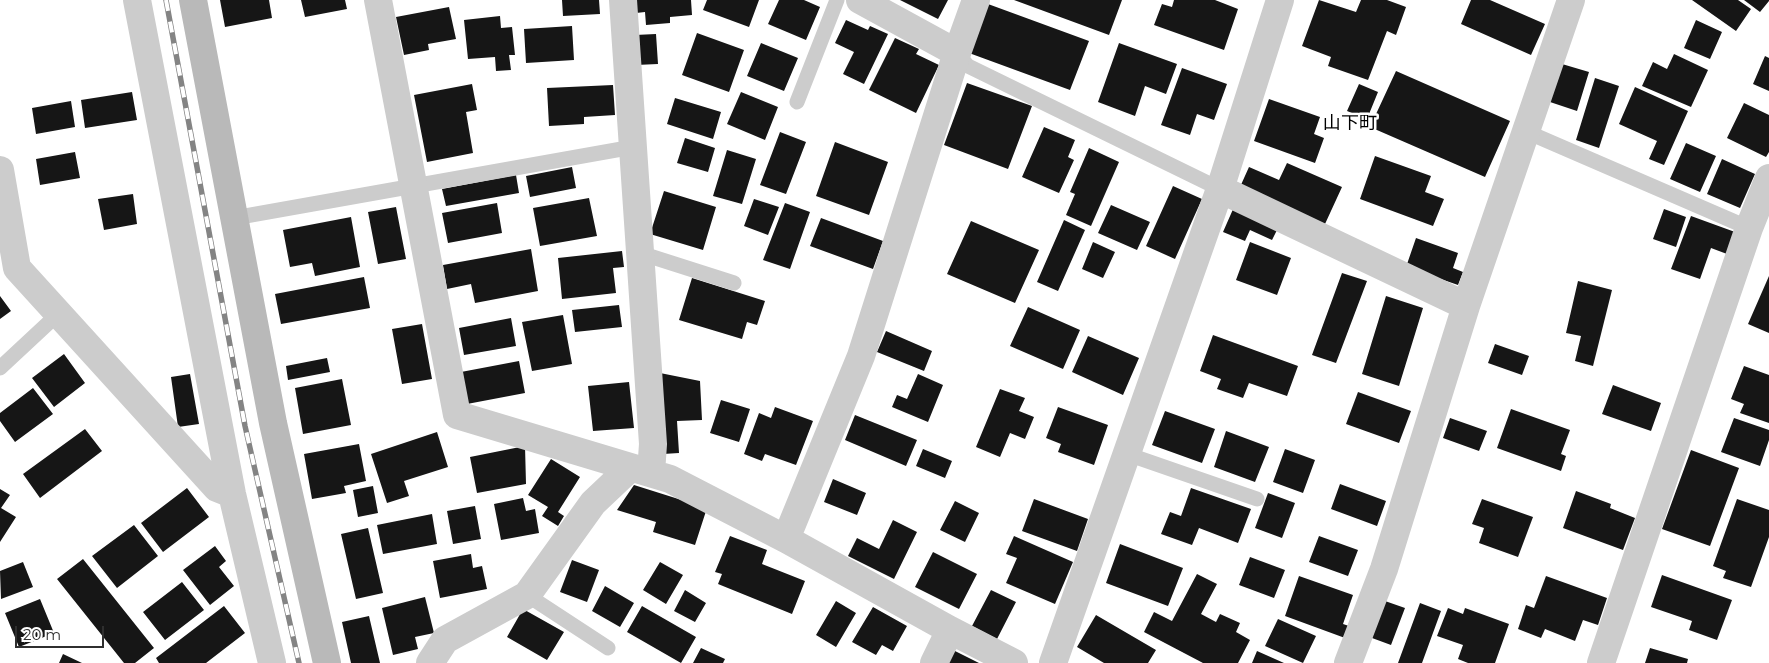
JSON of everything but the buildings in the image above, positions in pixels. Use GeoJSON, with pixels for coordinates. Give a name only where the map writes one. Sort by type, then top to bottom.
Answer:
{"type":"FeatureCollection","features":[{"type":"Feature","properties":{"kind":"street"},"geometry":{"type":"LineString","coordinates":[[137,0],[232,494],[272,663]]}},
{"type":"Feature","properties":{"kind":"street"},"geometry":{"type":"LineString","coordinates":[[193,0],[273,423],[327,663]]}},
{"type":"Feature","properties":{"kind":"street"},"geometry":{"type":"LineString","coordinates":[[378,0],[457,415],[670,479],[786,539],[950,630],[1014,663]]}},
{"type":"Feature","properties":{"kind":"street"},"geometry":{"type":"LineString","coordinates":[[430,663],[445,640],[527,595],[593,503],[640,470],[653,444],[623,0]]}},
{"type":"Feature","properties":{"kind":"street"},"geometry":{"type":"LineString","coordinates":[[860,0],[958,53]]}},
{"type":"Feature","properties":{"kind":"street"},"geometry":{"type":"LineString","coordinates":[[786,539],[861,356],[976,0]]}},
{"type":"Feature","properties":{"kind":"street"},"geometry":{"type":"LineString","coordinates":[[1053,663],[1220,189],[1280,0]]}},
{"type":"Feature","properties":{"kind":"street"},"geometry":{"type":"LineString","coordinates":[[1348,663],[1384,569],[1466,306],[1571,0]]}},
{"type":"Feature","properties":{"kind":"street"},"geometry":{"type":"LineString","coordinates":[[1601,663],[1749,228],[1769,178]]}},
{"type":"Feature","properties":{"kind":"street"},"geometry":{"type":"LineString","coordinates":[[1,186],[17,268],[216,488],[232,494]]}},
{"type":"Feature","properties":{"kind":"street"},"geometry":{"type":"LineString","coordinates":[[1220,189],[1466,306]]}},
{"type":"Feature","properties":{"kind":"street"},"geometry":{"type":"LineString","coordinates":[[934,663],[950,630]]}},
{"type":"Feature","properties":{"kind":"lane"},"geometry":{"type":"LineString","coordinates":[[797,102],[837,0]]}},
{"type":"Feature","properties":{"kind":"lane"},"geometry":{"type":"LineString","coordinates":[[958,53],[968,66],[1220,189]]}},
{"type":"Feature","properties":{"kind":"lane"},"geometry":{"type":"LineString","coordinates":[[1527,132],[1749,228]]}},
{"type":"Feature","properties":{"kind":"lane"},"geometry":{"type":"LineString","coordinates":[[234,218],[633,147]]}},
{"type":"Feature","properties":{"kind":"lane"},"geometry":{"type":"LineString","coordinates":[[640,253],[734,283]]}},
{"type":"Feature","properties":{"kind":"lane"},"geometry":{"type":"LineString","coordinates":[[0,368],[58,314]]}},
{"type":"Feature","properties":{"kind":"lane"},"geometry":{"type":"LineString","coordinates":[[1127,454],[1257,499]]}},
{"type":"Feature","properties":{"kind":"lane"},"geometry":{"type":"LineString","coordinates":[[527,595],[608,648]]}},
{"type":"Feature","properties":{"kind":"railway"},"geometry":{"type":"LineString","coordinates":[[166,0],[245,426],[299,663]]}},
{"type":"Feature","properties":{"kind":"district","name":"山下町"},"geometry":{"type":"Point","coordinates":[1350,124]}}]}
